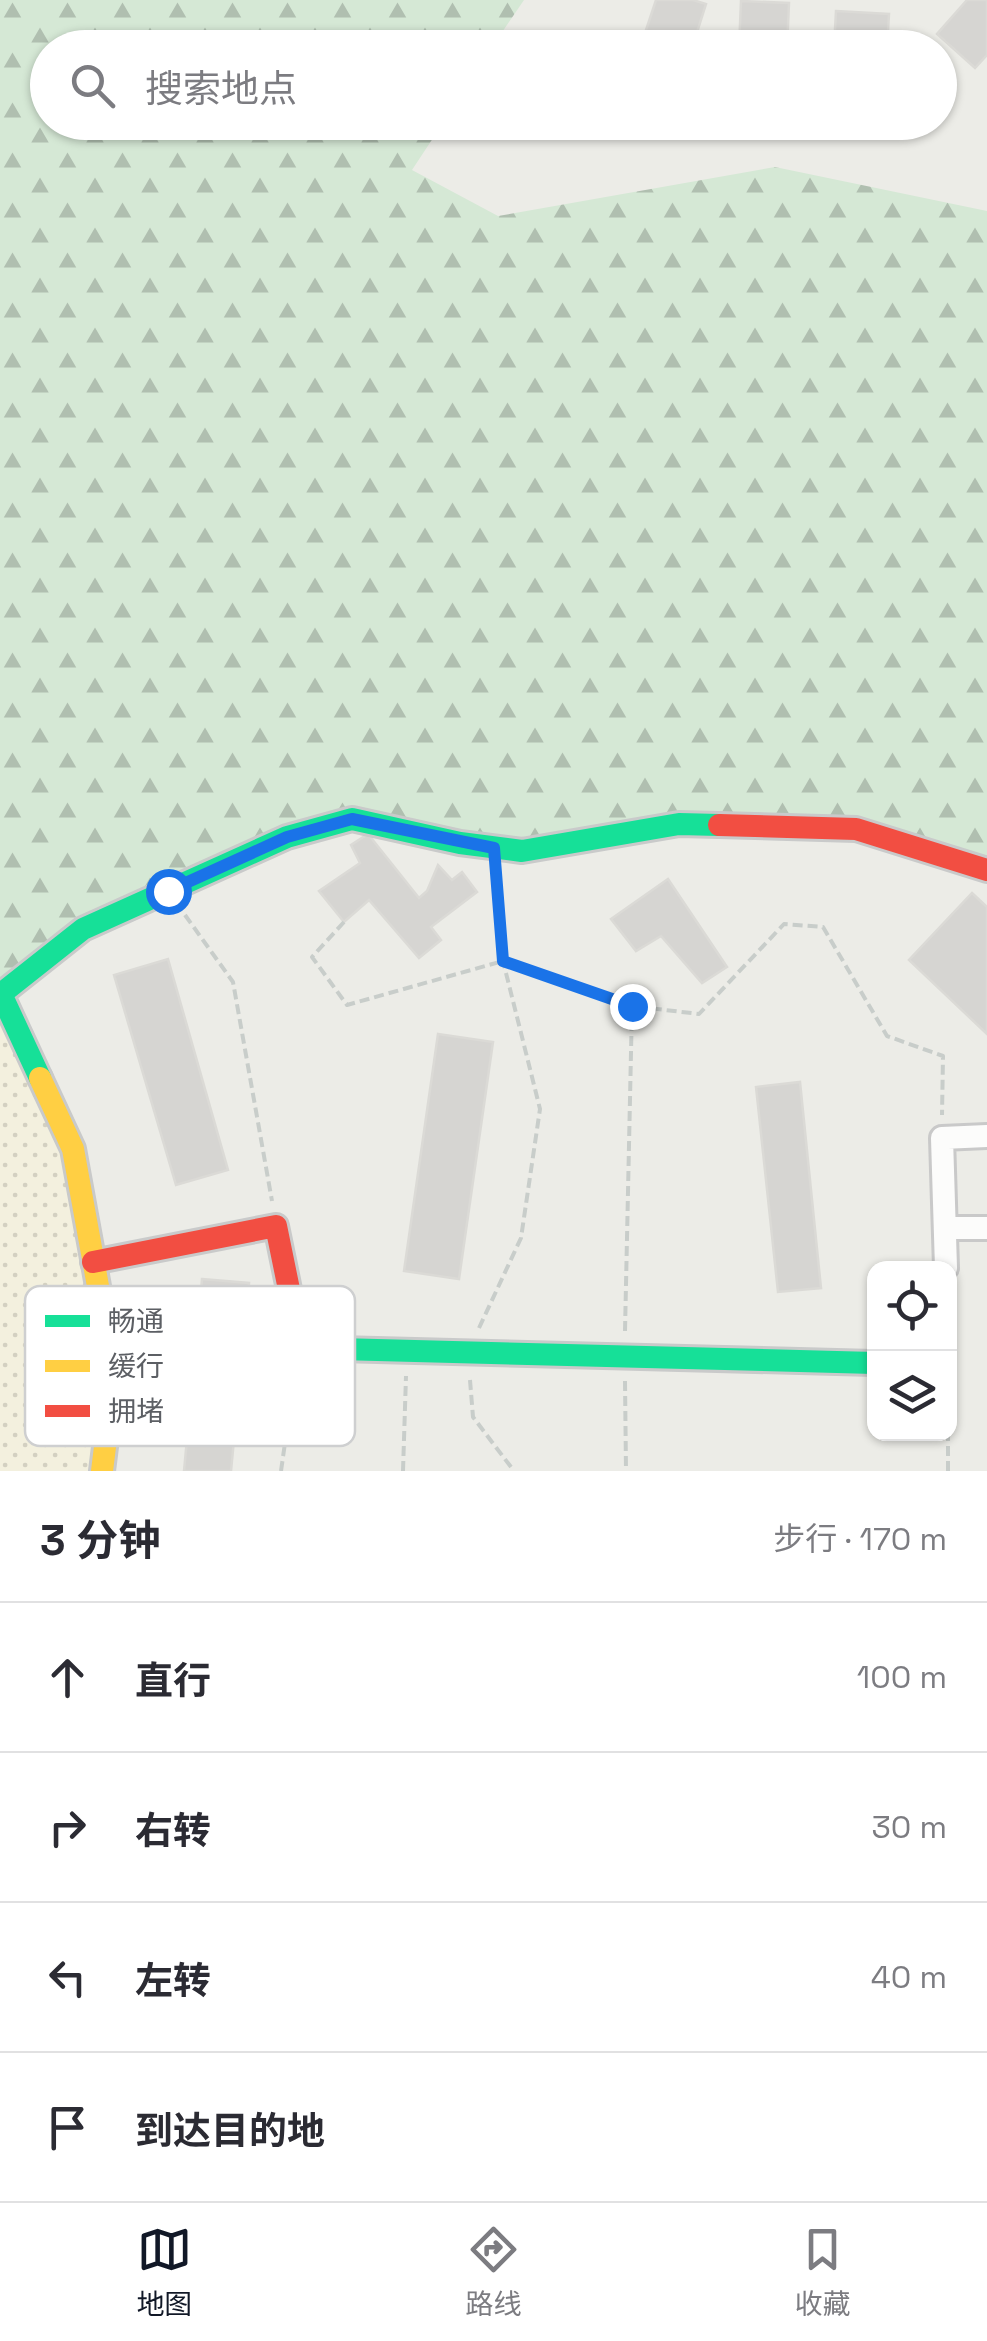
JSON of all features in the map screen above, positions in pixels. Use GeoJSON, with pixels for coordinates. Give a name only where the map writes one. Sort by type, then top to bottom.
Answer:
{"type":"FeatureCollection","features":[{"type":"Feature","properties":{"kind":"street"},"geometry":{"type":"LineString","coordinates":[[98,1286],[73,1149],[1,994],[83,929],[287,837],[352,819],[522,851],[679,824],[856,829],[987,870]]}},
{"type":"Feature","properties":{"kind":"street"},"geometry":{"type":"LineString","coordinates":[[946,1261],[942,1138],[987,1136]]}},
{"type":"Feature","properties":{"kind":"street"},"geometry":{"type":"LineString","coordinates":[[93,1262],[276,1226],[287,1286]]}},
{"type":"Feature","properties":{"kind":"street"},"geometry":{"type":"LineString","coordinates":[[945,1228],[987,1228]]}},
{"type":"Feature","properties":{"kind":"street"},"geometry":{"type":"LineString","coordinates":[[355,1350],[867,1362]]}},
{"type":"Feature","properties":{"kind":"street"},"geometry":{"type":"LineString","coordinates":[[102,1471],[105,1446]]}},
{"type":"Feature","properties":{"kind":"path"},"geometry":{"type":"LineString","coordinates":[[494,848],[503,961],[540,1109],[521,1238],[468,1352],[472,1417],[514,1471]]}},
{"type":"Feature","properties":{"kind":"path"},"geometry":{"type":"LineString","coordinates":[[168,891],[233,982],[276,1226]]}},
{"type":"Feature","properties":{"kind":"path"},"geometry":{"type":"LineString","coordinates":[[344,922],[312,957],[347,1005],[503,961],[632,1006],[700,1014],[784,924],[823,927],[887,1036],[944,1056],[942,1138]]}},
{"type":"Feature","properties":{"kind":"path"},"geometry":{"type":"LineString","coordinates":[[626,1471],[632,1006]]}},
{"type":"Feature","properties":{"kind":"path"},"geometry":{"type":"LineString","coordinates":[[403,1471],[403,1410],[409,1351]]}},
{"type":"Feature","properties":{"kind":"path"},"geometry":{"type":"LineString","coordinates":[[948,1441],[948,1471]]}},
{"type":"Feature","properties":{"kind":"path"},"geometry":{"type":"LineString","coordinates":[[281,1471],[285,1446]]}},
{"type":"Feature","properties":{"kind":"green space"},"geometry":{"type":"Polygon","coordinates":[[[0,0],[524,0],[504,30],[30,30],[30,140],[432,140],[412,170],[498,216],[775,167],[987,211],[987,870],[856,829],[679,824],[522,851],[352,819],[83,929],[0,991],[0,0]]]}},
{"type":"Feature","properties":{"kind":"sand"},"geometry":{"type":"Polygon","coordinates":[[[0,991],[73,1149],[98,1286],[25,1286],[25,1446],[105,1446],[102,1471],[0,1471],[0,991]]]}},
{"type":"Feature","properties":{"kind":"building"},"geometry":{"type":"Polygon","coordinates":[[[656,0],[706,4],[698,30],[646,30],[656,0]]]}},
{"type":"Feature","properties":{"kind":"building"},"geometry":{"type":"Polygon","coordinates":[[[967,0],[987,0],[987,55],[975,68],[957,52],[957,30],[941,30],[967,0]]]}},
{"type":"Feature","properties":{"kind":"building"},"geometry":{"type":"Polygon","coordinates":[[[741,1],[789,3],[788,30],[740,30],[741,1]]]}},
{"type":"Feature","properties":{"kind":"building"},"geometry":{"type":"Polygon","coordinates":[[[836,11],[889,14],[888,30],[835,30],[836,11]]]}},
{"type":"Feature","properties":{"kind":"building"},"geometry":{"type":"Polygon","coordinates":[[[368,834],[419,898],[427,891],[438,865],[452,880],[462,872],[477,892],[431,927],[441,940],[419,958],[369,900],[344,922],[319,891],[360,863],[351,845],[368,834]]]}},
{"type":"Feature","properties":{"kind":"building"},"geometry":{"type":"Polygon","coordinates":[[[668,879],[727,967],[702,983],[661,936],[636,951],[611,919],[668,879]]]}},
{"type":"Feature","properties":{"kind":"building"},"geometry":{"type":"Polygon","coordinates":[[[972,893],[987,907],[987,1034],[909,960],[972,893]]]}},
{"type":"Feature","properties":{"kind":"building"},"geometry":{"type":"Polygon","coordinates":[[[168,959],[228,1170],[176,1185],[114,975],[168,959]]]}},
{"type":"Feature","properties":{"kind":"building"},"geometry":{"type":"Polygon","coordinates":[[[438,1034],[493,1042],[459,1279],[404,1271],[438,1034]]]}},
{"type":"Feature","properties":{"kind":"building"},"geometry":{"type":"Polygon","coordinates":[[[800,1082],[821,1288],[778,1292],[756,1087],[800,1082]]]}},
{"type":"Feature","properties":{"kind":"building"},"geometry":{"type":"Polygon","coordinates":[[[202,1279],[249,1283],[249,1286],[201,1286],[202,1279]]]}},
{"type":"Feature","properties":{"kind":"building"},"geometry":{"type":"Polygon","coordinates":[[[186,1446],[233,1446],[231,1471],[184,1471],[186,1446]]]}},
{"type":"Feature","properties":{"kind":"traffic: fast"},"geometry":{"type":"LineString","coordinates":[[40,1078],[1,994],[83,929],[287,837],[352,819],[460,843],[522,851],[679,824],[719,825]]}},
{"type":"Feature","properties":{"kind":"traffic: fast"},"geometry":{"type":"LineString","coordinates":[[355,1349],[867,1363]]}},
{"type":"Feature","properties":{"kind":"traffic: slow"},"geometry":{"type":"LineString","coordinates":[[40,1078],[73,1149],[98,1286]]}},
{"type":"Feature","properties":{"kind":"traffic: slow"},"geometry":{"type":"LineString","coordinates":[[102,1471],[105,1446]]}},
{"type":"Feature","properties":{"kind":"traffic: jam"},"geometry":{"type":"LineString","coordinates":[[719,825],[856,829],[987,870]]}},
{"type":"Feature","properties":{"kind":"traffic: jam"},"geometry":{"type":"LineString","coordinates":[[93,1262],[276,1226],[288,1286]]}},
{"type":"Feature","properties":{"kind":"route"},"geometry":{"type":"LineString","coordinates":[[168,891],[287,837],[352,819],[494,848],[503,961],[632,1006]]}}]}
